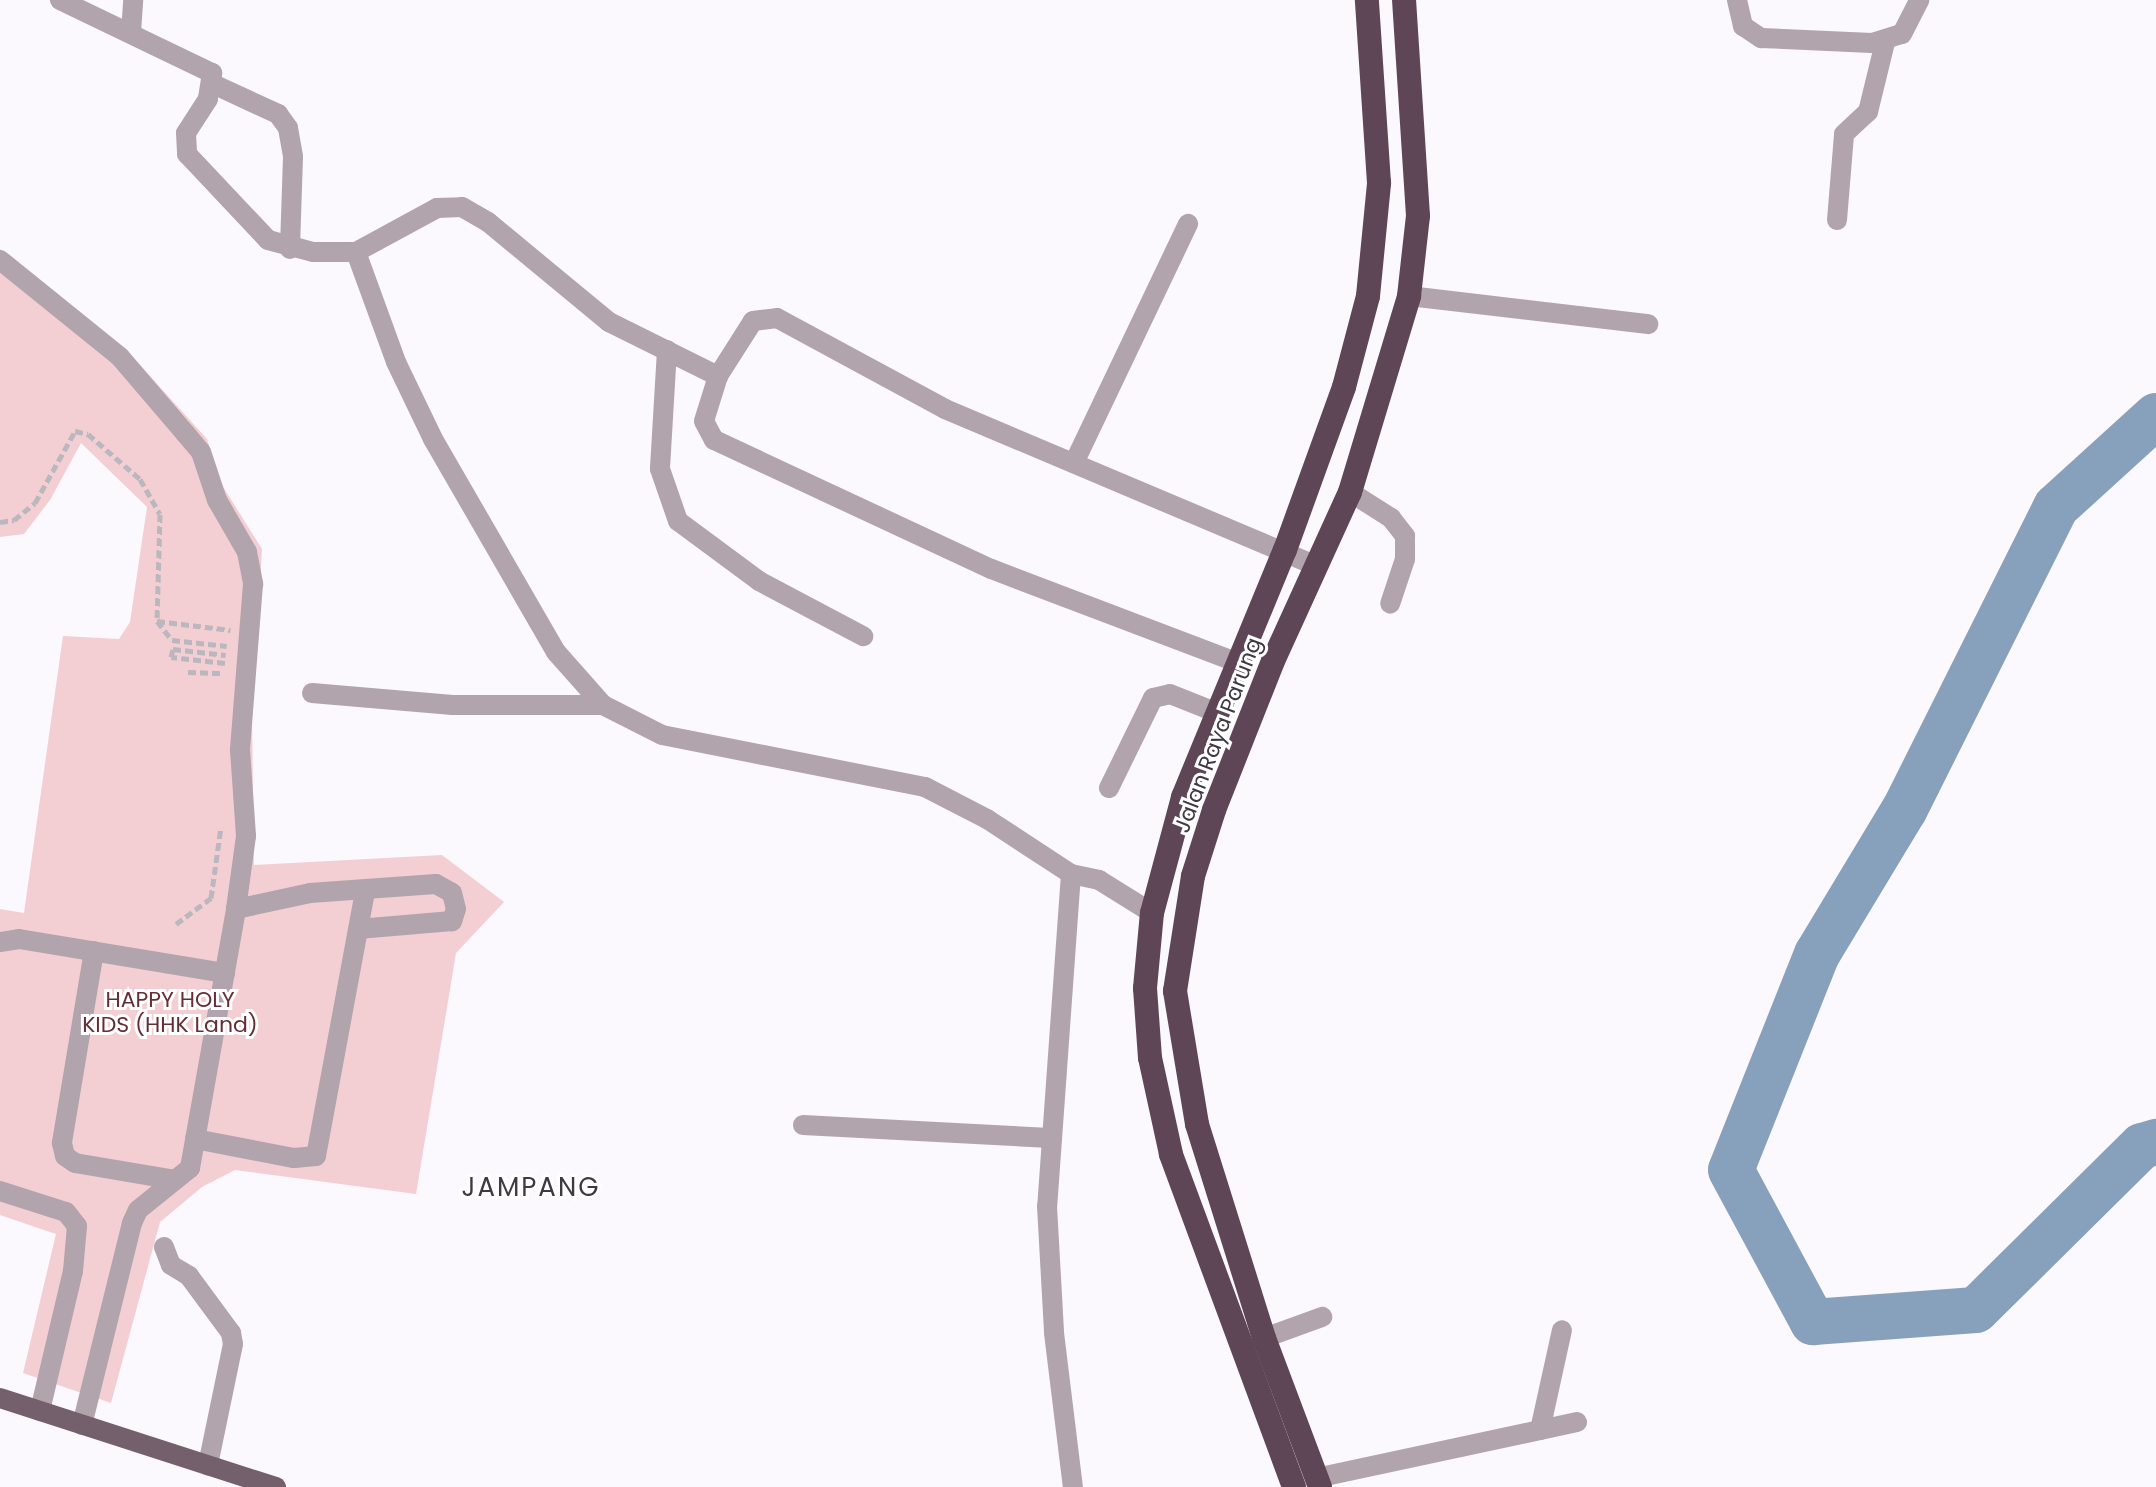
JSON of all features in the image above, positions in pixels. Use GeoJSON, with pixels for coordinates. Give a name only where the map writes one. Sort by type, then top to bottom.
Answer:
{"type":"FeatureCollection","features":[{"type":"Feature","properties":{"kind":"highway","name":"Jalan Raya Parung"},"geometry":{"type":"LineString","coordinates":[[1310,1484],[1171,1154],[1149,1044],[1145,988],[1152,913],[1183,797],[1215,712],[1285,550],[1344,387],[1368,296],[1379,183],[1367,0]]}},
{"type":"Feature","properties":{"kind":"highway","name":"Jalan Raya Parung"},"geometry":{"type":"LineString","coordinates":[[1310,1484],[1197,1124],[1175,991],[1193,876],[1214,810],[1350,492],[1409,296],[1418,216],[1404,0]]}},
{"type":"Feature","properties":{"kind":"main road"},"geometry":{"type":"LineString","coordinates":[[0,1398],[276,1487]]}},
{"type":"Feature","properties":{"kind":"street"},"geometry":{"type":"LineString","coordinates":[[60,0],[208,69],[213,84],[278,114],[288,128],[293,157],[290,249]]}},
{"type":"Feature","properties":{"kind":"street"},"geometry":{"type":"LineString","coordinates":[[131,32],[133,0]]}},
{"type":"Feature","properties":{"kind":"street"},"geometry":{"type":"LineString","coordinates":[[1737,0],[1743,26],[1761,38],[1885,42],[1902,34],[1919,0]]}},
{"type":"Feature","properties":{"kind":"street"},"geometry":{"type":"LineString","coordinates":[[1837,220],[1844,134],[1868,112],[1885,42]]}},
{"type":"Feature","properties":{"kind":"street"},"geometry":{"type":"LineString","coordinates":[[213,84],[186,133],[187,154],[268,240],[290,249],[356,252],[437,208],[462,207],[488,222],[571,295],[609,322],[718,376]]}},
{"type":"Feature","properties":{"kind":"street"},"geometry":{"type":"LineString","coordinates":[[1074,463],[1188,224]]}},
{"type":"Feature","properties":{"kind":"street"},"geometry":{"type":"LineString","coordinates":[[356,252],[396,362],[433,439],[556,652],[603,705],[662,735],[925,787],[1152,913]]}},
{"type":"Feature","properties":{"kind":"street"},"geometry":{"type":"LineString","coordinates":[[0,260],[120,357],[201,452],[217,500],[251,568],[250,633],[240,750],[246,836],[190,1168],[138,1210],[132,1223],[82,1425]]}},
{"type":"Feature","properties":{"kind":"street"},"geometry":{"type":"LineString","coordinates":[[1409,296],[1648,324]]}},
{"type":"Feature","properties":{"kind":"street"},"geometry":{"type":"LineString","coordinates":[[1236,662],[991,569],[714,440],[704,421],[718,376],[753,321],[777,318],[945,409],[1285,550],[1316,566]]}},
{"type":"Feature","properties":{"kind":"street"},"geometry":{"type":"LineString","coordinates":[[667,350],[660,469],[678,521],[759,581],[863,636]]}},
{"type":"Feature","properties":{"kind":"street"},"geometry":{"type":"LineString","coordinates":[[1350,492],[1391,518],[1405,536],[1405,559],[1390,604]]}},
{"type":"Feature","properties":{"kind":"street"},"geometry":{"type":"LineString","coordinates":[[312,693],[452,705],[603,705]]}},
{"type":"Feature","properties":{"kind":"street"},"geometry":{"type":"LineString","coordinates":[[1109,788],[1153,698],[1170,694],[1215,712]]}},
{"type":"Feature","properties":{"kind":"street"},"geometry":{"type":"LineString","coordinates":[[1073,1487],[1054,1333],[1047,1206],[1050,1138],[1084,877]]}},
{"type":"Feature","properties":{"kind":"street"},"geometry":{"type":"LineString","coordinates":[[236,909],[310,893],[436,884],[452,893],[456,909],[452,921],[358,929]]}},
{"type":"Feature","properties":{"kind":"street"},"geometry":{"type":"LineString","coordinates":[[195,1139],[294,1158],[316,1156],[365,891]]}},
{"type":"Feature","properties":{"kind":"street"},"geometry":{"type":"LineString","coordinates":[[0,942],[19,939],[225,973]]}},
{"type":"Feature","properties":{"kind":"street"},"geometry":{"type":"LineString","coordinates":[[94,951],[62,1143],[65,1156],[75,1163],[175,1180]]}},
{"type":"Feature","properties":{"kind":"street"},"geometry":{"type":"LineString","coordinates":[[803,1125],[1050,1138]]}},
{"type":"Feature","properties":{"kind":"street"},"geometry":{"type":"LineString","coordinates":[[0,1191],[66,1212],[77,1226],[73,1271],[40,1411]]}},
{"type":"Feature","properties":{"kind":"street"},"geometry":{"type":"LineString","coordinates":[[164,1247],[171,1265],[189,1276],[231,1333],[233,1344],[208,1465]]}},
{"type":"Feature","properties":{"kind":"street"},"geometry":{"type":"LineString","coordinates":[[1264,1338],[1322,1317]]}},
{"type":"Feature","properties":{"kind":"street"},"geometry":{"type":"LineString","coordinates":[[1540,1430],[1562,1330]]}},
{"type":"Feature","properties":{"kind":"street"},"geometry":{"type":"LineString","coordinates":[[1310,1484],[1577,1422]]}},
{"type":"Feature","properties":{"kind":"path"},"geometry":{"type":"LineString","coordinates":[[0,522],[14,520],[35,503],[75,431],[88,434],[140,479],[160,514],[157,621],[172,640],[235,647],[234,656],[173,649],[171,657],[234,664]]}},
{"type":"Feature","properties":{"kind":"path"},"geometry":{"type":"LineString","coordinates":[[157,621],[250,633]]}},
{"type":"Feature","properties":{"kind":"path"},"geometry":{"type":"LineString","coordinates":[[188,672],[234,674]]}},
{"type":"Feature","properties":{"kind":"green space","name":"HAPPY HOLY KIDS (HHK Land)"},"geometry":{"type":"Polygon","coordinates":[[[0,249],[130,354],[207,439],[220,482],[262,549],[252,714],[254,865],[442,855],[504,902],[456,953],[416,1194],[235,1170],[202,1187],[160,1222],[111,1403],[23,1373],[56,1234],[0,1215],[0,909],[24,913],[63,636],[119,639],[130,622],[147,507],[81,443],[50,500],[24,534],[0,537],[0,249]]]}},
{"type":"Feature","properties":{"kind":"waterway"},"geometry":{"type":"LineString","coordinates":[[2156,416],[2056,507],[1904,810],[1817,954],[1731,1170],[1813,1322],[1976,1310],[2142,1146],[2156,1142]]}},
{"type":"Feature","properties":{"kind":"district","name":"JAMPANG"},"geometry":{"type":"Point","coordinates":[531,1188]}}]}
